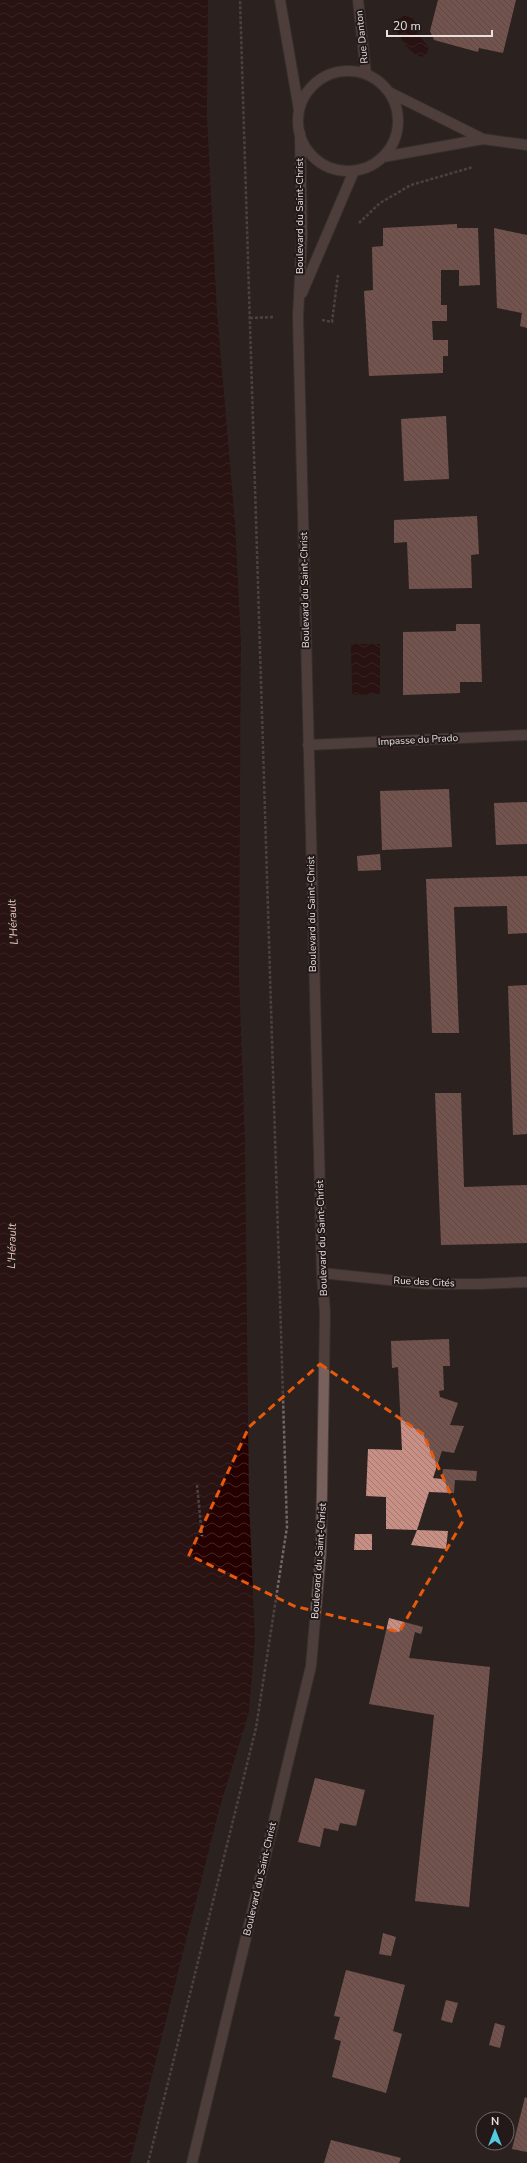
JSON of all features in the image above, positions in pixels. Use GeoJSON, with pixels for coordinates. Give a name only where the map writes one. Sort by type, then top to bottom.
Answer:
{"type":"FeatureCollection","features":[{"type":"Feature","properties":{"kind":"street"},"geometry":{"type":"LineString","coordinates":[[280,0],[299,110],[300,133],[305,146],[314,158],[326,166],[340,170],[354,171],[370,166],[383,157],[393,143],[398,128],[398,112],[389,92],[381,83],[366,74],[350,71],[333,74],[318,82],[306,94],[299,110]]}},
{"type":"Feature","properties":{"kind":"street","name":"Rue Danton"},"geometry":{"type":"LineString","coordinates":[[358,0],[366,74]]}},
{"type":"Feature","properties":{"kind":"street"},"geometry":{"type":"LineString","coordinates":[[389,92],[483,139]]}},
{"type":"Feature","properties":{"kind":"street","name":"Boulevard du Saint-Christ"},"geometry":{"type":"LineString","coordinates":[[192,2163],[311,1666],[322,1528],[325,1313],[322,1273],[298,317],[302,235],[300,133]]}},
{"type":"Feature","properties":{"kind":"street"},"geometry":{"type":"LineString","coordinates":[[383,157],[483,139],[527,145]]}},
{"type":"Feature","properties":{"kind":"street","name":"Boulevard du Saint-Christ"},"geometry":{"type":"LineString","coordinates":[[299,298],[354,171]]}},
{"type":"Feature","properties":{"kind":"street","name":"Impasse du Prado"},"geometry":{"type":"LineString","coordinates":[[308,745],[527,735]]}},
{"type":"Feature","properties":{"kind":"street","name":"Rue des Cités"},"geometry":{"type":"LineString","coordinates":[[322,1273],[427,1284],[527,1282]]}},
{"type":"Feature","properties":{"kind":"path"},"geometry":{"type":"LineString","coordinates":[[148,2163],[256,1728],[287,1526],[240,0]]}},
{"type":"Feature","properties":{"kind":"path"},"geometry":{"type":"LineString","coordinates":[[355,227],[380,203],[411,185],[476,166]]}},
{"type":"Feature","properties":{"kind":"path"},"geometry":{"type":"LineString","coordinates":[[250,318],[298,317],[332,322],[339,270]]}},
{"type":"Feature","properties":{"kind":"path"},"geometry":{"type":"LineString","coordinates":[[197,1485],[202,1536]]}},
{"type":"Feature","properties":{"kind":"highlighted area"},"geometry":{"type":"Polygon","coordinates":[[[320,1364],[423,1434],[463,1521],[399,1632],[294,1606],[189,1555],[249,1427],[320,1364]]]}},
{"type":"Feature","properties":{"kind":"water","name":"L'Hérault"},"geometry":{"type":"Polygon","coordinates":[[[0,0],[208,0],[207,115],[217,311],[235,522],[241,642],[239,974],[245,1140],[249,1500],[255,1638],[249,1712],[219,1810],[130,2163],[0,2163],[0,0]]]}},
{"type":"Feature","properties":{"kind":"water"},"geometry":{"type":"Polygon","coordinates":[[[403,16],[411,17],[414,20],[419,33],[429,47],[427,53],[422,57],[413,53],[395,29],[397,20],[403,16]]]}},
{"type":"Feature","properties":{"kind":"water"},"geometry":{"type":"Polygon","coordinates":[[[351,644],[380,644],[380,694],[352,695],[351,644]]]}},
{"type":"Feature","properties":{"kind":"building"},"geometry":{"type":"Polygon","coordinates":[[[438,0],[516,0],[503,53],[479,48],[478,52],[434,40],[430,31],[438,0]]]}},
{"type":"Feature","properties":{"kind":"building"},"geometry":{"type":"Polygon","coordinates":[[[457,224],[457,228],[478,228],[480,285],[459,286],[459,270],[441,270],[441,305],[447,305],[447,321],[432,321],[433,340],[448,340],[448,356],[443,356],[443,373],[369,376],[364,291],[373,290],[372,247],[383,246],[383,228],[457,224]]]}},
{"type":"Feature","properties":{"kind":"building"},"geometry":{"type":"Polygon","coordinates":[[[494,228],[527,235],[527,328],[520,326],[522,313],[497,308],[494,228]]]}},
{"type":"Feature","properties":{"kind":"building"},"geometry":{"type":"Polygon","coordinates":[[[446,416],[449,479],[404,481],[401,419],[446,416]]]}},
{"type":"Feature","properties":{"kind":"building"},"geometry":{"type":"Polygon","coordinates":[[[477,516],[479,554],[471,555],[472,588],[409,589],[407,542],[394,543],[394,520],[477,516]]]}},
{"type":"Feature","properties":{"kind":"building"},"geometry":{"type":"Polygon","coordinates":[[[456,624],[480,624],[482,682],[460,682],[460,693],[403,695],[403,632],[456,631],[456,624]]]}},
{"type":"Feature","properties":{"kind":"building"},"geometry":{"type":"Polygon","coordinates":[[[449,789],[452,847],[382,850],[380,791],[449,789]]]}},
{"type":"Feature","properties":{"kind":"building"},"geometry":{"type":"Polygon","coordinates":[[[527,802],[527,844],[496,845],[494,803],[527,802]]]}},
{"type":"Feature","properties":{"kind":"building"},"geometry":{"type":"Polygon","coordinates":[[[380,854],[381,870],[358,871],[357,856],[380,854]]]}},
{"type":"Feature","properties":{"kind":"building"},"geometry":{"type":"Polygon","coordinates":[[[527,876],[527,933],[508,934],[507,906],[454,907],[459,1033],[432,1033],[426,879],[527,876]]]}},
{"type":"Feature","properties":{"kind":"building"},"geometry":{"type":"Polygon","coordinates":[[[527,985],[527,1134],[513,1135],[508,986],[527,985]]]}},
{"type":"Feature","properties":{"kind":"building"},"geometry":{"type":"Polygon","coordinates":[[[435,1093],[461,1093],[464,1187],[527,1185],[527,1243],[441,1245],[435,1093]]]}},
{"type":"Feature","properties":{"kind":"building"},"geometry":{"type":"Polygon","coordinates":[[[449,1339],[450,1366],[443,1366],[444,1390],[439,1391],[440,1397],[458,1403],[450,1425],[464,1426],[454,1453],[442,1451],[433,1478],[442,1479],[443,1469],[477,1471],[476,1481],[455,1480],[454,1493],[429,1492],[417,1530],[386,1529],[386,1497],[366,1496],[368,1449],[402,1450],[398,1367],[392,1368],[391,1341],[449,1339]]]}},
{"type":"Feature","properties":{"kind":"building"},"geometry":{"type":"Polygon","coordinates":[[[417,1530],[448,1531],[446,1549],[411,1545],[417,1530]]]}},
{"type":"Feature","properties":{"kind":"building"},"geometry":{"type":"Polygon","coordinates":[[[355,1534],[372,1534],[372,1550],[354,1550],[355,1534]]]}},
{"type":"Feature","properties":{"kind":"building"},"geometry":{"type":"Polygon","coordinates":[[[389,1618],[423,1627],[421,1634],[415,1632],[409,1658],[490,1667],[469,1907],[415,1901],[434,1715],[369,1704],[389,1618]]]}},
{"type":"Feature","properties":{"kind":"building"},"geometry":{"type":"Polygon","coordinates":[[[315,1778],[365,1790],[356,1826],[340,1823],[338,1831],[324,1828],[320,1847],[298,1842],[315,1778]]]}},
{"type":"Feature","properties":{"kind":"building"},"geometry":{"type":"Polygon","coordinates":[[[383,1933],[396,1937],[391,1956],[379,1954],[383,1933]]]}},
{"type":"Feature","properties":{"kind":"building"},"geometry":{"type":"Polygon","coordinates":[[[346,1970],[405,1985],[393,2031],[402,2034],[386,2093],[332,2077],[341,2041],[334,2039],[340,2017],[334,2016],[346,1970]]]}},
{"type":"Feature","properties":{"kind":"building"},"geometry":{"type":"Polygon","coordinates":[[[446,2000],[458,2003],[452,2023],[441,2020],[446,2000]]]}},
{"type":"Feature","properties":{"kind":"building"},"geometry":{"type":"Polygon","coordinates":[[[495,2023],[505,2026],[500,2048],[489,2045],[495,2023]]]}},
{"type":"Feature","properties":{"kind":"building"},"geometry":{"type":"Polygon","coordinates":[[[525,2097],[527,2098],[527,2152],[515,2150],[515,2137],[525,2097]]]}},
{"type":"Feature","properties":{"kind":"building"},"geometry":{"type":"Polygon","coordinates":[[[331,2140],[401,2158],[399,2163],[324,2163],[331,2140]]]}}]}
